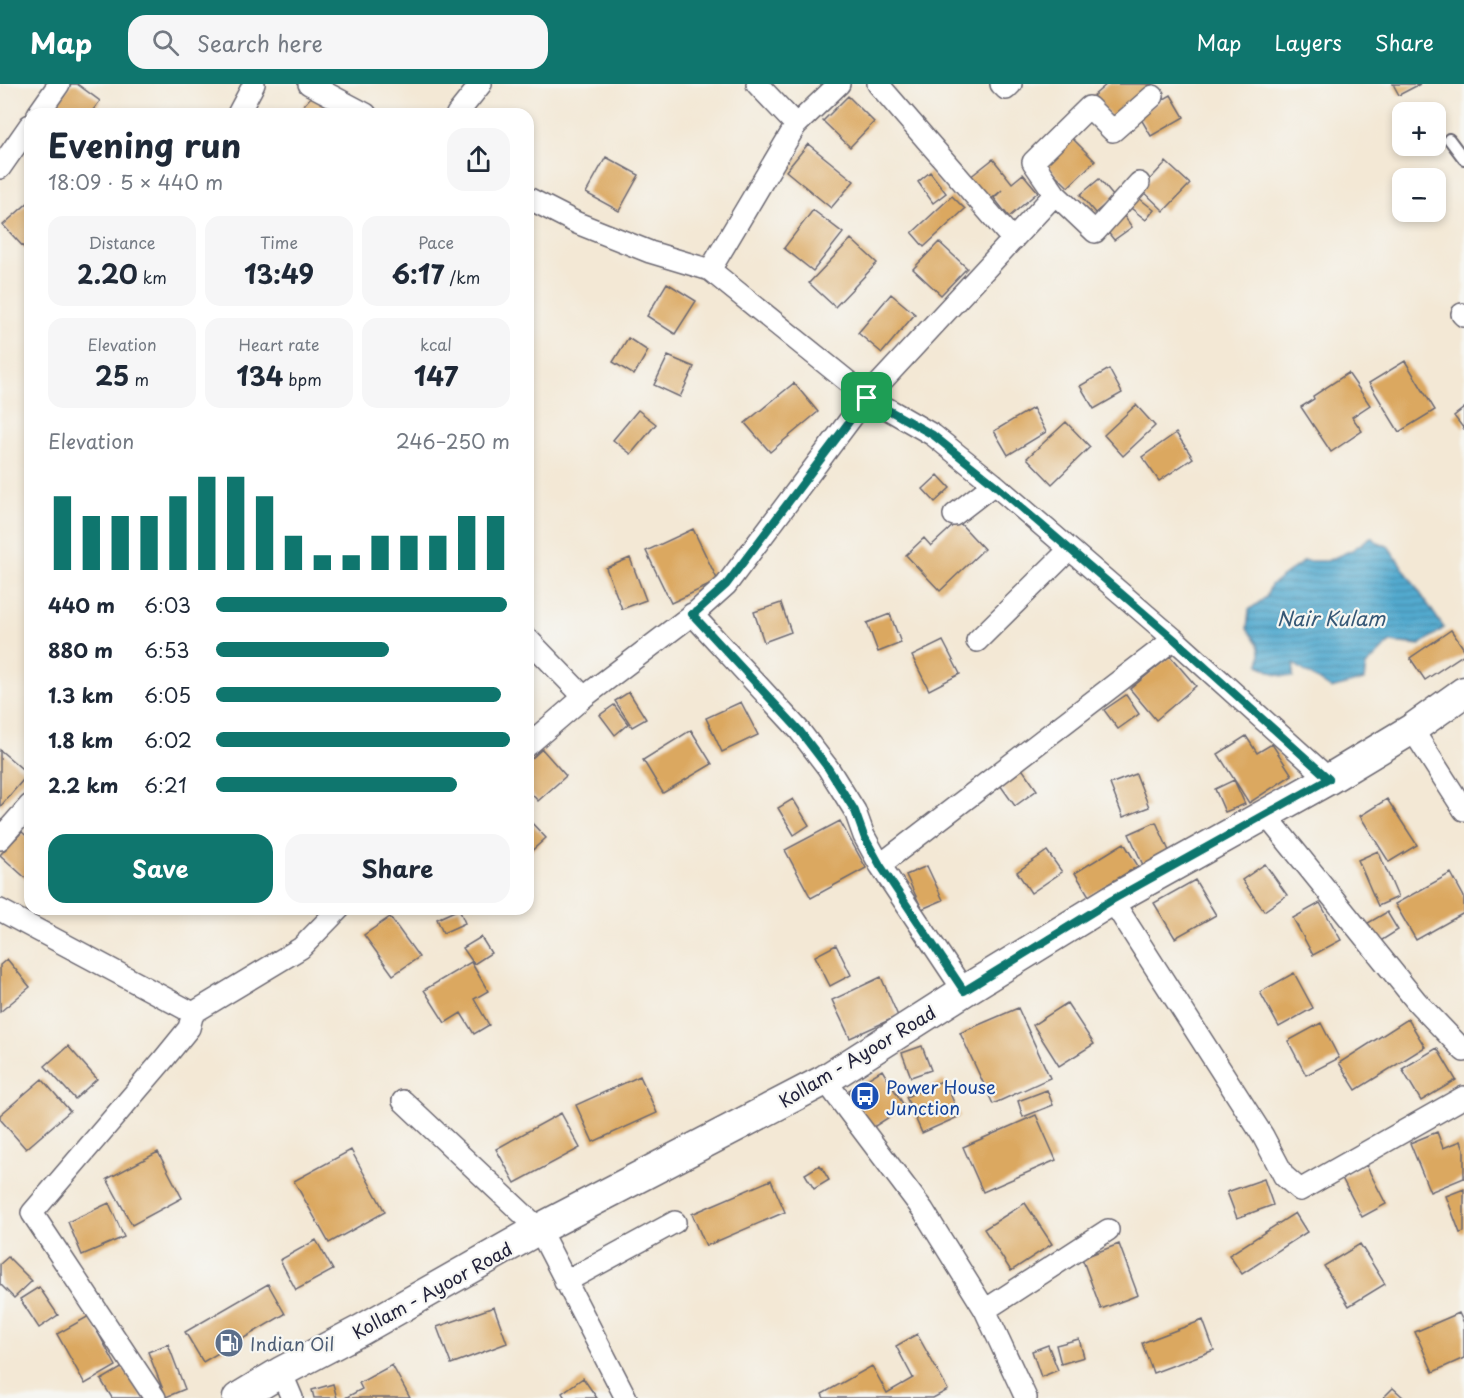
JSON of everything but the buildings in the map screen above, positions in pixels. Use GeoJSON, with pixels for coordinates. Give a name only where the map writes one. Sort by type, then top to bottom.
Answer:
{"type":"FeatureCollection","features":[{"type":"Feature","properties":{"kind":"main road","name":"Kollam - Ayoor Road"},"geometry":{"type":"LineString","coordinates":[[238,1398],[287,1385],[361,1330],[539,1229],[825,1080],[1112,900],[1329,779],[1412,729],[1464,692]]}},
{"type":"Feature","properties":{"kind":"street"},"geometry":{"type":"LineString","coordinates":[[42,108],[59,84]]}},
{"type":"Feature","properties":{"kind":"street"},"geometry":{"type":"LineString","coordinates":[[241,108],[254,84]]}},
{"type":"Feature","properties":{"kind":"street"},"geometry":{"type":"LineString","coordinates":[[309,84],[334,90],[358,108]]}},
{"type":"Feature","properties":{"kind":"street"},"geometry":{"type":"LineString","coordinates":[[462,108],[481,84]]}},
{"type":"Feature","properties":{"kind":"street"},"geometry":{"type":"LineString","coordinates":[[757,84],[796,125]]}},
{"type":"Feature","properties":{"kind":"street"},"geometry":{"type":"LineString","coordinates":[[710,270],[796,125],[839,84]]}},
{"type":"Feature","properties":{"kind":"street"},"geometry":{"type":"LineString","coordinates":[[878,84],[1013,240]]}},
{"type":"Feature","properties":{"kind":"street"},"geometry":{"type":"LineString","coordinates":[[1001,84],[1006,89],[1011,84]]}},
{"type":"Feature","properties":{"kind":"street"},"geometry":{"type":"LineString","coordinates":[[1139,183],[1095,232],[1055,194],[1033,162],[1089,107],[1113,131],[1153,96]]}},
{"type":"Feature","properties":{"kind":"street"},"geometry":{"type":"LineString","coordinates":[[0,168],[24,134]]}},
{"type":"Feature","properties":{"kind":"street"},"geometry":{"type":"LineString","coordinates":[[534,740],[584,697],[697,611],[726,585],[867,398],[1055,194]]}},
{"type":"Feature","properties":{"kind":"street"},"geometry":{"type":"LineString","coordinates":[[534,201],[577,223],[650,252],[710,270],[867,398],[933,435],[994,484],[1174,639],[1329,779]]}},
{"type":"Feature","properties":{"kind":"street"},"geometry":{"type":"LineString","coordinates":[[954,515],[994,484]]}},
{"type":"Feature","properties":{"kind":"street"},"geometry":{"type":"LineString","coordinates":[[977,641],[1069,550]]}},
{"type":"Feature","properties":{"kind":"street"},"geometry":{"type":"LineString","coordinates":[[692,614],[799,730],[820,759],[855,811],[864,836],[880,865],[964,991]]}},
{"type":"Feature","properties":{"kind":"street"},"geometry":{"type":"LineString","coordinates":[[880,865],[1174,639]]}},
{"type":"Feature","properties":{"kind":"street"},"geometry":{"type":"LineString","coordinates":[[534,645],[584,697]]}},
{"type":"Feature","properties":{"kind":"street"},"geometry":{"type":"LineString","coordinates":[[1412,729],[1464,810]]}},
{"type":"Feature","properties":{"kind":"street"},"geometry":{"type":"LineString","coordinates":[[0,839],[24,812]]}},
{"type":"Feature","properties":{"kind":"street"},"geometry":{"type":"LineString","coordinates":[[1266,815],[1417,1002],[1464,1051]]}},
{"type":"Feature","properties":{"kind":"street"},"geometry":{"type":"LineString","coordinates":[[1112,900],[1263,1136],[1284,1176],[1300,1190],[1464,1097]]}},
{"type":"Feature","properties":{"kind":"street"},"geometry":{"type":"LineString","coordinates":[[0,910],[193,1013]]}},
{"type":"Feature","properties":{"kind":"street"},"geometry":{"type":"LineString","coordinates":[[155,1398],[32,1213],[164,1060],[189,1028],[193,1013],[301,948],[333,915]]}},
{"type":"Feature","properties":{"kind":"street"},"geometry":{"type":"LineString","coordinates":[[825,1080],[923,1210],[985,1310],[1026,1398]]}},
{"type":"Feature","properties":{"kind":"street"},"geometry":{"type":"LineString","coordinates":[[403,1101],[539,1229],[626,1398]]}},
{"type":"Feature","properties":{"kind":"street"},"geometry":{"type":"LineString","coordinates":[[565,1282],[675,1222]]}},
{"type":"Feature","properties":{"kind":"street"},"geometry":{"type":"LineString","coordinates":[[985,1310],[1108,1230]]}},
{"type":"Feature","properties":{"kind":"lane"},"geometry":{"type":"LineString","coordinates":[[1449,139],[1464,159]]}},
{"type":"Feature","properties":{"kind":"water","name":"Nair Kulam"},"geometry":{"type":"Polygon","coordinates":[[[1371,537],[1380,544],[1388,546],[1444,628],[1420,645],[1390,642],[1366,666],[1364,680],[1331,689],[1294,664],[1293,677],[1277,675],[1259,665],[1258,646],[1247,629],[1249,610],[1266,597],[1271,585],[1304,561],[1327,561],[1352,550],[1371,537]]]}},
{"type":"Feature","properties":{"kind":"place","name":"Power House Junction"},"geometry":{"type":"Point","coordinates":[865,1096]}},
{"type":"Feature","properties":{"kind":"place","name":"Indian Oil"},"geometry":{"type":"Point","coordinates":[229,1343]}},
{"type":"Feature","properties":{"kind":"route"},"geometry":{"type":"LineString","coordinates":[[867,398],[933,435],[994,484],[1174,639],[1329,779],[1112,900],[964,991],[880,865],[864,836],[855,811],[828,768],[799,730],[692,614],[726,585],[867,398]]}}]}
